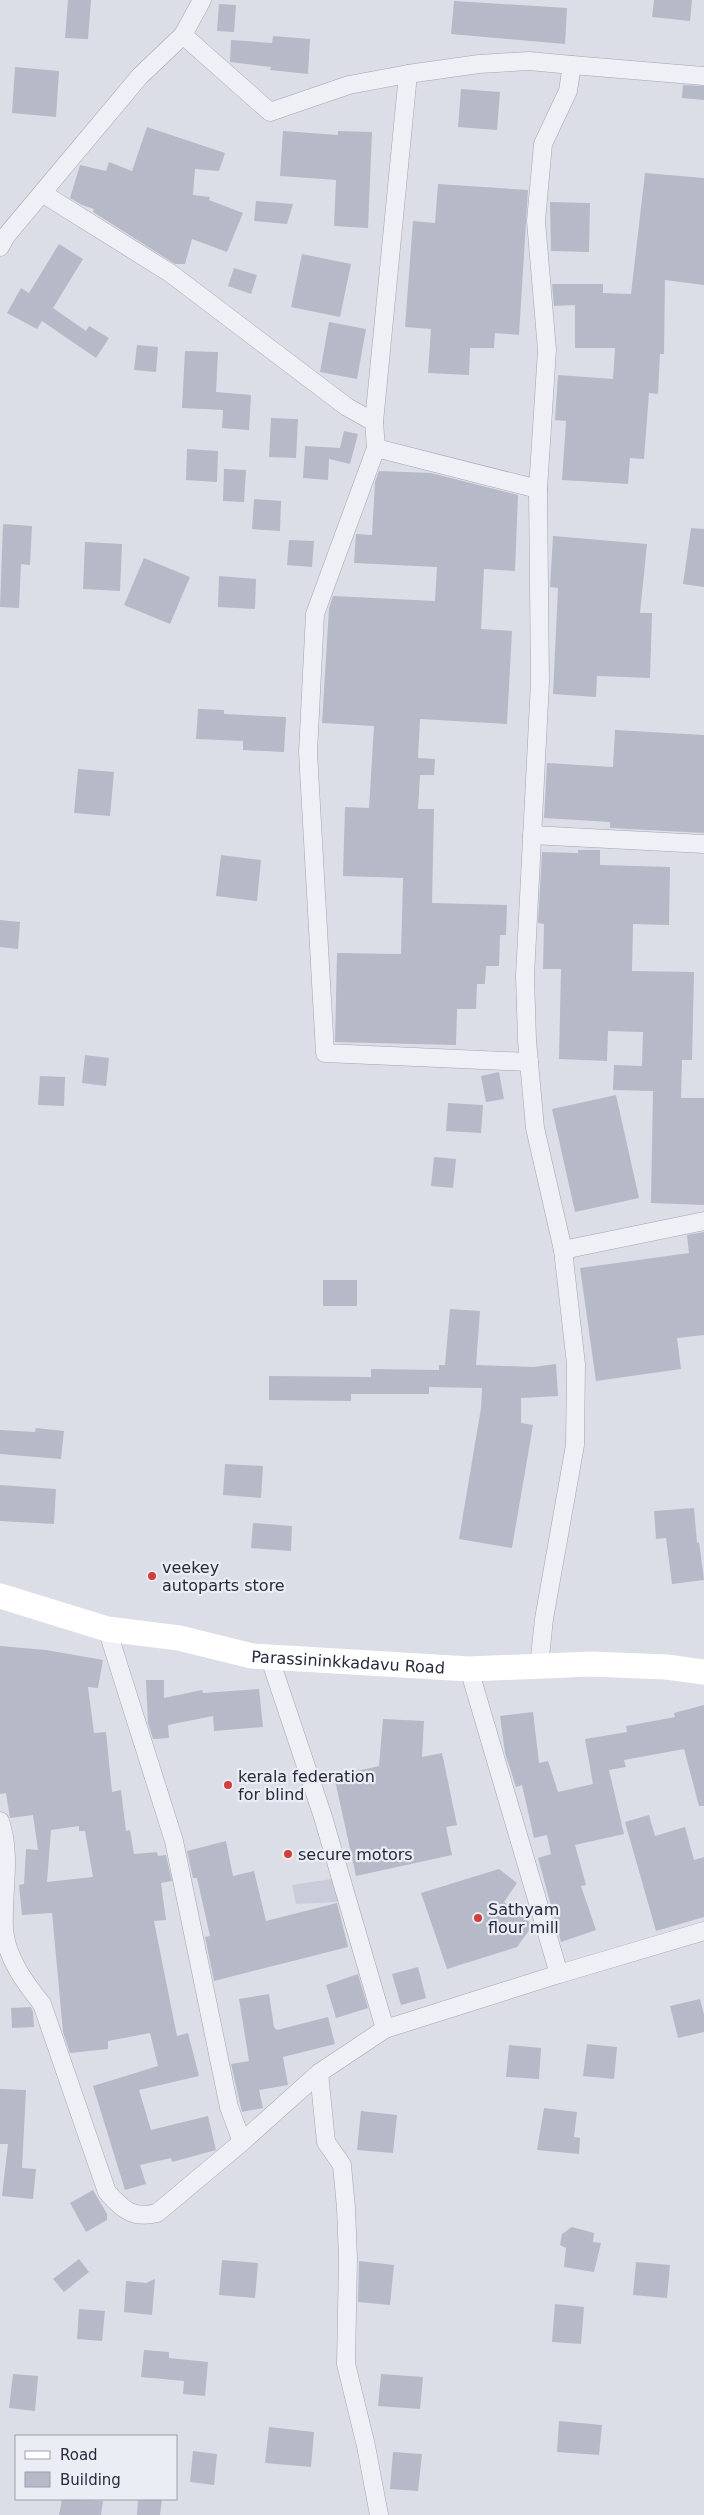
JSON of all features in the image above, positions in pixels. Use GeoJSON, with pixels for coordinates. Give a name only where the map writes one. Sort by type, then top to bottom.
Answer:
{"type":"FeatureCollection","features":[{"type":"Feature","properties":{"kind":"main road","name":"Parassininkkadavu Road"},"geometry":{"type":"LineString","coordinates":[[0,1596],[107,1629],[179,1638],[252,1656],[469,1669],[600,1664],[667,1667],[704,1672]]}},
{"type":"Feature","properties":{"kind":"street"},"geometry":{"type":"LineString","coordinates":[[0,247],[140,76],[183,35],[202,0]]}},
{"type":"Feature","properties":{"kind":"street"},"geometry":{"type":"LineString","coordinates":[[183,35],[270,112],[349,85],[479,64],[519,61],[704,76]]}},
{"type":"Feature","properties":{"kind":"street"},"geometry":{"type":"LineString","coordinates":[[539,1666],[544,1619],[575,1445],[576,1364],[563,1250],[535,1128],[529,1062],[525,976],[540,682],[538,490],[547,350],[537,212],[543,144],[568,91],[572,65]]}},
{"type":"Feature","properties":{"kind":"street"},"geometry":{"type":"LineString","coordinates":[[408,74],[374,422],[376,448],[315,614],[308,752],[325,1053],[529,1062]]}},
{"type":"Feature","properties":{"kind":"street"},"geometry":{"type":"LineString","coordinates":[[42,194],[170,274],[348,408],[374,422]]}},
{"type":"Feature","properties":{"kind":"street"},"geometry":{"type":"LineString","coordinates":[[376,448],[538,490]]}},
{"type":"Feature","properties":{"kind":"street"},"geometry":{"type":"LineString","coordinates":[[532,836],[704,844]]}},
{"type":"Feature","properties":{"kind":"street"},"geometry":{"type":"LineString","coordinates":[[563,1250],[704,1221]]}},
{"type":"Feature","properties":{"kind":"street"},"geometry":{"type":"LineString","coordinates":[[107,1629],[174,1840],[229,2107],[242,2142]]}},
{"type":"Feature","properties":{"kind":"street"},"geometry":{"type":"LineString","coordinates":[[269,1656],[322,1817],[385,2029]]}},
{"type":"Feature","properties":{"kind":"street"},"geometry":{"type":"LineString","coordinates":[[469,1669],[559,1974]]}},
{"type":"Feature","properties":{"kind":"street"},"geometry":{"type":"LineString","coordinates":[[0,1821],[5,1837],[4,1930],[10,1953],[26,1985],[42,2004],[107,2192],[118,2205],[129,2212],[143,2216],[157,2213],[242,2142],[319,2073],[385,2029],[704,1931]]}},
{"type":"Feature","properties":{"kind":"street"},"geometry":{"type":"LineString","coordinates":[[319,2073],[326,2142],[342,2165],[346,2208],[348,2259],[346,2364],[366,2446],[379,2515]]}},
{"type":"Feature","properties":{"kind":"shaded area"},"geometry":{"type":"Polygon","coordinates":[[[331,1879],[339,1902],[296,1904],[292,1885],[331,1879]]]}},
{"type":"Feature","properties":{"kind":"building"},"geometry":{"type":"Polygon","coordinates":[[[68,0],[91,0],[88,39],[65,38],[68,0]]]}},
{"type":"Feature","properties":{"kind":"building"},"geometry":{"type":"Polygon","coordinates":[[[654,0],[692,0],[690,21],[652,17],[654,0]]]}},
{"type":"Feature","properties":{"kind":"building"},"geometry":{"type":"Polygon","coordinates":[[[454,1],[567,8],[565,44],[451,34],[454,1]]]}},
{"type":"Feature","properties":{"kind":"building"},"geometry":{"type":"Polygon","coordinates":[[[219,4],[236,5],[234,32],[217,31],[219,4]]]}},
{"type":"Feature","properties":{"kind":"building"},"geometry":{"type":"Polygon","coordinates":[[[273,36],[310,39],[308,74],[270,70],[271,67],[230,62],[231,40],[272,43],[273,36]]]}},
{"type":"Feature","properties":{"kind":"building"},"geometry":{"type":"Polygon","coordinates":[[[15,67],[59,71],[56,117],[12,113],[15,67]]]}},
{"type":"Feature","properties":{"kind":"building"},"geometry":{"type":"Polygon","coordinates":[[[683,85],[704,86],[704,100],[682,98],[683,85]]]}},
{"type":"Feature","properties":{"kind":"building"},"geometry":{"type":"Polygon","coordinates":[[[461,89],[500,92],[497,130],[458,127],[461,89]]]}},
{"type":"Feature","properties":{"kind":"building"},"geometry":{"type":"Polygon","coordinates":[[[147,127],[225,153],[219,171],[195,169],[193,195],[210,197],[209,200],[243,213],[227,252],[192,239],[185,264],[175,264],[93,212],[94,209],[70,198],[80,165],[106,171],[109,162],[132,171],[147,127]]]}},
{"type":"Feature","properties":{"kind":"building"},"geometry":{"type":"Polygon","coordinates":[[[283,131],[338,135],[338,131],[372,132],[368,228],[334,226],[336,180],[280,176],[283,131]]]}},
{"type":"Feature","properties":{"kind":"building"},"geometry":{"type":"Polygon","coordinates":[[[645,173],[704,178],[704,285],[665,280],[664,354],[660,354],[658,394],[649,393],[644,459],[630,458],[628,484],[562,480],[566,421],[555,420],[558,375],[613,379],[615,348],[575,348],[575,305],[554,306],[552,284],[603,284],[603,293],[631,294],[645,173]]]}},
{"type":"Feature","properties":{"kind":"building"},"geometry":{"type":"Polygon","coordinates":[[[438,184],[528,190],[519,335],[495,333],[494,348],[470,348],[469,375],[428,373],[431,329],[405,327],[413,221],[435,223],[438,184]]]}},
{"type":"Feature","properties":{"kind":"building"},"geometry":{"type":"Polygon","coordinates":[[[256,201],[293,204],[287,224],[254,221],[256,201]]]}},
{"type":"Feature","properties":{"kind":"building"},"geometry":{"type":"Polygon","coordinates":[[[550,202],[590,203],[589,252],[551,251],[550,202]]]}},
{"type":"Feature","properties":{"kind":"building"},"geometry":{"type":"Polygon","coordinates":[[[59,244],[83,259],[53,308],[86,331],[89,326],[109,338],[96,358],[42,321],[37,329],[7,313],[21,288],[29,293],[59,244]]]}},
{"type":"Feature","properties":{"kind":"building"},"geometry":{"type":"Polygon","coordinates":[[[302,254],[351,264],[340,317],[291,307],[302,254]]]}},
{"type":"Feature","properties":{"kind":"building"},"geometry":{"type":"Polygon","coordinates":[[[234,268],[257,275],[251,294],[228,286],[234,268]]]}},
{"type":"Feature","properties":{"kind":"building"},"geometry":{"type":"Polygon","coordinates":[[[329,322],[366,329],[357,379],[320,372],[329,322]]]}},
{"type":"Feature","properties":{"kind":"building"},"geometry":{"type":"Polygon","coordinates":[[[137,345],[158,347],[156,372],[134,370],[137,345]]]}},
{"type":"Feature","properties":{"kind":"building"},"geometry":{"type":"Polygon","coordinates":[[[185,351],[218,352],[216,392],[251,395],[249,430],[222,428],[223,410],[182,408],[185,351]]]}},
{"type":"Feature","properties":{"kind":"building"},"geometry":{"type":"Polygon","coordinates":[[[271,418],[298,419],[296,458],[269,457],[271,418]]]}},
{"type":"Feature","properties":{"kind":"building"},"geometry":{"type":"Polygon","coordinates":[[[344,431],[358,434],[350,464],[329,459],[328,480],[303,478],[305,446],[340,448],[344,431]]]}},
{"type":"Feature","properties":{"kind":"building"},"geometry":{"type":"Polygon","coordinates":[[[187,449],[218,451],[217,482],[186,480],[187,449]]]}},
{"type":"Feature","properties":{"kind":"building"},"geometry":{"type":"Polygon","coordinates":[[[224,469],[246,470],[244,502],[223,501],[224,469]]]}},
{"type":"Feature","properties":{"kind":"building"},"geometry":{"type":"Polygon","coordinates":[[[379,471],[431,473],[518,495],[515,571],[484,569],[481,629],[512,631],[507,724],[420,719],[418,758],[435,759],[434,775],[420,775],[418,809],[434,809],[432,903],[507,905],[506,935],[500,935],[499,966],[486,966],[485,984],[477,984],[476,1009],[457,1009],[456,1045],[335,1042],[337,953],[401,954],[403,878],[343,876],[345,807],[369,808],[374,726],[322,723],[329,608],[333,596],[435,601],[437,567],[354,563],[356,534],[372,535],[375,482],[379,471]]]}},
{"type":"Feature","properties":{"kind":"building"},"geometry":{"type":"Polygon","coordinates":[[[254,499],[281,501],[280,531],[252,529],[254,499]]]}},
{"type":"Feature","properties":{"kind":"building"},"geometry":{"type":"Polygon","coordinates":[[[3,524],[32,526],[30,565],[21,564],[19,608],[0,607],[3,524]]]}},
{"type":"Feature","properties":{"kind":"building"},"geometry":{"type":"Polygon","coordinates":[[[691,528],[704,529],[704,587],[683,584],[691,528]]]}},
{"type":"Feature","properties":{"kind":"building"},"geometry":{"type":"Polygon","coordinates":[[[553,536],[647,544],[640,613],[652,613],[650,678],[597,676],[596,697],[553,694],[558,588],[550,587],[553,536]]]}},
{"type":"Feature","properties":{"kind":"building"},"geometry":{"type":"Polygon","coordinates":[[[289,540],[314,541],[312,567],[287,565],[289,540]]]}},
{"type":"Feature","properties":{"kind":"building"},"geometry":{"type":"Polygon","coordinates":[[[85,542],[122,544],[120,591],[83,589],[85,542]]]}},
{"type":"Feature","properties":{"kind":"building"},"geometry":{"type":"Polygon","coordinates":[[[144,558],[190,577],[170,624],[124,605],[144,558]]]}},
{"type":"Feature","properties":{"kind":"building"},"geometry":{"type":"Polygon","coordinates":[[[219,576],[256,579],[255,609],[218,607],[219,576]]]}},
{"type":"Feature","properties":{"kind":"building"},"geometry":{"type":"Polygon","coordinates":[[[198,709],[224,710],[224,714],[286,717],[284,752],[243,750],[243,741],[196,739],[198,709]]]}},
{"type":"Feature","properties":{"kind":"building"},"geometry":{"type":"Polygon","coordinates":[[[615,730],[704,735],[704,833],[610,828],[610,822],[544,818],[547,763],[613,767],[615,730]]]}},
{"type":"Feature","properties":{"kind":"building"},"geometry":{"type":"Polygon","coordinates":[[[78,769],[114,772],[110,816],[74,813],[78,769]]]}},
{"type":"Feature","properties":{"kind":"building"},"geometry":{"type":"Polygon","coordinates":[[[578,850],[600,850],[600,865],[670,867],[669,925],[633,924],[632,971],[694,972],[692,1060],[682,1060],[681,1098],[704,1098],[704,1205],[651,1203],[653,1091],[613,1090],[614,1065],[642,1066],[643,1032],[608,1031],[607,1061],[559,1059],[561,969],[543,969],[544,924],[538,923],[542,852],[578,853],[578,850]]]}},
{"type":"Feature","properties":{"kind":"building"},"geometry":{"type":"Polygon","coordinates":[[[221,855],[261,860],[257,901],[216,896],[221,855]]]}},
{"type":"Feature","properties":{"kind":"building"},"geometry":{"type":"Polygon","coordinates":[[[0,920],[20,922],[18,949],[0,947],[0,920]]]}},
{"type":"Feature","properties":{"kind":"building"},"geometry":{"type":"Polygon","coordinates":[[[85,1055],[109,1058],[106,1086],[82,1083],[85,1055]]]}},
{"type":"Feature","properties":{"kind":"building"},"geometry":{"type":"Polygon","coordinates":[[[499,1072],[504,1099],[486,1102],[481,1076],[499,1072]]]}},
{"type":"Feature","properties":{"kind":"building"},"geometry":{"type":"Polygon","coordinates":[[[40,1076],[65,1077],[64,1106],[38,1105],[40,1076]]]}},
{"type":"Feature","properties":{"kind":"building"},"geometry":{"type":"Polygon","coordinates":[[[616,1095],[639,1198],[575,1212],[552,1109],[616,1095]]]}},
{"type":"Feature","properties":{"kind":"building"},"geometry":{"type":"Polygon","coordinates":[[[448,1103],[483,1105],[481,1133],[446,1131],[448,1103]]]}},
{"type":"Feature","properties":{"kind":"building"},"geometry":{"type":"Polygon","coordinates":[[[434,1157],[456,1159],[453,1188],[431,1186],[434,1157]]]}},
{"type":"Feature","properties":{"kind":"building"},"geometry":{"type":"Polygon","coordinates":[[[704,1232],[704,1335],[677,1338],[681,1369],[596,1381],[580,1268],[689,1253],[687,1235],[704,1232]]]}},
{"type":"Feature","properties":{"kind":"building"},"geometry":{"type":"Polygon","coordinates":[[[323,1280],[357,1280],[357,1306],[323,1306],[323,1280]]]}},
{"type":"Feature","properties":{"kind":"building"},"geometry":{"type":"Polygon","coordinates":[[[450,1309],[480,1311],[476,1365],[533,1367],[556,1364],[558,1396],[521,1398],[521,1423],[533,1425],[512,1548],[459,1539],[481,1408],[482,1388],[429,1387],[429,1394],[351,1394],[351,1401],[269,1400],[269,1376],[371,1377],[371,1369],[439,1370],[439,1365],[445,1365],[450,1309]]]}},
{"type":"Feature","properties":{"kind":"building"},"geometry":{"type":"Polygon","coordinates":[[[36,1428],[64,1431],[61,1459],[0,1454],[0,1430],[35,1432],[36,1428]]]}},
{"type":"Feature","properties":{"kind":"building"},"geometry":{"type":"Polygon","coordinates":[[[225,1464],[263,1466],[261,1498],[223,1495],[225,1464]]]}},
{"type":"Feature","properties":{"kind":"building"},"geometry":{"type":"Polygon","coordinates":[[[0,1485],[56,1489],[54,1524],[0,1521],[0,1485]]]}},
{"type":"Feature","properties":{"kind":"building"},"geometry":{"type":"Polygon","coordinates":[[[694,1508],[697,1543],[699,1542],[704,1580],[672,1584],[666,1538],[656,1539],[654,1511],[694,1508]]]}},
{"type":"Feature","properties":{"kind":"building"},"geometry":{"type":"Polygon","coordinates":[[[253,1523],[292,1526],[291,1551],[251,1548],[253,1523]]]}},
{"type":"Feature","properties":{"kind":"building"},"geometry":{"type":"Polygon","coordinates":[[[0,1646],[46,1650],[103,1660],[98,1688],[88,1687],[94,1733],[106,1732],[112,1792],[121,1790],[126,1831],[130,1830],[134,1854],[157,1852],[158,1856],[166,1855],[172,1881],[161,1883],[166,1920],[154,1921],[177,2036],[188,2033],[199,2076],[139,2090],[151,2130],[208,2116],[216,2150],[172,2162],[171,2158],[140,2165],[146,2184],[125,2190],[93,2086],[158,2066],[150,2033],[108,2041],[108,2049],[70,2053],[63,2032],[52,1913],[22,1915],[19,1885],[24,1884],[26,1849],[38,1850],[33,1815],[10,1818],[6,1793],[0,1794],[0,1646]],[[79,1826],[51,1830],[47,1882],[93,1877],[85,1831],[79,1831],[79,1826]]]}},
{"type":"Feature","properties":{"kind":"building"},"geometry":{"type":"Polygon","coordinates":[[[146,1680],[164,1680],[164,1698],[202,1690],[203,1693],[259,1689],[263,1727],[214,1731],[213,1716],[168,1725],[169,1738],[153,1739],[148,1723],[146,1680]]]}},
{"type":"Feature","properties":{"kind":"building"},"geometry":{"type":"Polygon","coordinates":[[[704,1705],[704,1806],[699,1806],[684,1749],[624,1760],[626,1767],[609,1770],[624,1834],[575,1845],[586,1885],[581,1886],[596,1930],[561,1942],[538,1858],[551,1854],[547,1835],[534,1838],[522,1785],[516,1787],[505,1753],[500,1716],[533,1712],[539,1763],[548,1761],[558,1792],[593,1784],[585,1739],[627,1732],[626,1726],[675,1717],[674,1713],[704,1705]]]}},
{"type":"Feature","properties":{"kind":"building"},"geometry":{"type":"Polygon","coordinates":[[[383,1719],[424,1721],[422,1757],[442,1753],[457,1825],[446,1827],[452,1855],[356,1876],[334,1776],[379,1766],[383,1719]]]}},
{"type":"Feature","properties":{"kind":"building"},"geometry":{"type":"Polygon","coordinates":[[[649,1815],[655,1836],[685,1827],[694,1860],[704,1857],[704,1917],[656,1931],[625,1822],[649,1815]]]}},
{"type":"Feature","properties":{"kind":"building"},"geometry":{"type":"Polygon","coordinates":[[[226,1841],[233,1876],[254,1871],[266,1921],[337,1903],[348,1947],[214,1981],[205,1937],[210,1936],[197,1878],[193,1878],[187,1851],[226,1841]]]}},
{"type":"Feature","properties":{"kind":"building","name":"Sathyam flour mill"},"geometry":{"type":"Polygon","coordinates":[[[499,1869],[517,1883],[504,1902],[533,1925],[517,1947],[447,1969],[421,1893],[499,1869]]]}},
{"type":"Feature","properties":{"kind":"building"},"geometry":{"type":"Polygon","coordinates":[[[418,1967],[426,1998],[401,2005],[392,1974],[418,1967]]]}},
{"type":"Feature","properties":{"kind":"building"},"geometry":{"type":"Polygon","coordinates":[[[358,1974],[368,2008],[336,2018],[326,1985],[358,1974]]]}},
{"type":"Feature","properties":{"kind":"building"},"geometry":{"type":"Polygon","coordinates":[[[269,1994],[274,2027],[277,2030],[328,2017],[335,2044],[283,2057],[288,2085],[259,2090],[263,2108],[242,2112],[231,2064],[249,2061],[239,1999],[269,1994]]]}},
{"type":"Feature","properties":{"kind":"building"},"geometry":{"type":"Polygon","coordinates":[[[700,1999],[704,2015],[704,2032],[678,2038],[670,2006],[700,1999]]]}},
{"type":"Feature","properties":{"kind":"building"},"geometry":{"type":"Polygon","coordinates":[[[31,2007],[34,2027],[12,2028],[11,2008],[31,2007]]]}},
{"type":"Feature","properties":{"kind":"building"},"geometry":{"type":"Polygon","coordinates":[[[587,2044],[617,2047],[614,2079],[583,2076],[587,2044]]]}},
{"type":"Feature","properties":{"kind":"building"},"geometry":{"type":"Polygon","coordinates":[[[509,2045],[541,2048],[539,2079],[506,2077],[509,2045]]]}},
{"type":"Feature","properties":{"kind":"building"},"geometry":{"type":"Polygon","coordinates":[[[0,2089],[26,2090],[22,2168],[36,2169],[33,2199],[2,2196],[8,2144],[0,2144],[0,2089]]]}},
{"type":"Feature","properties":{"kind":"building"},"geometry":{"type":"Polygon","coordinates":[[[544,2108],[577,2112],[574,2137],[580,2138],[579,2154],[537,2150],[544,2108]]]}},
{"type":"Feature","properties":{"kind":"building"},"geometry":{"type":"Polygon","coordinates":[[[361,2111],[397,2115],[393,2153],[357,2150],[361,2111]]]}},
{"type":"Feature","properties":{"kind":"building"},"geometry":{"type":"Polygon","coordinates":[[[93,2190],[107,2214],[107,2220],[86,2232],[70,2203],[93,2190]]]}},
{"type":"Feature","properties":{"kind":"building"},"geometry":{"type":"Polygon","coordinates":[[[572,2227],[594,2233],[593,2242],[601,2243],[594,2272],[564,2267],[566,2248],[560,2245],[562,2234],[572,2227]]]}},
{"type":"Feature","properties":{"kind":"building"},"geometry":{"type":"Polygon","coordinates":[[[79,2259],[89,2272],[64,2292],[53,2279],[79,2259]]]}},
{"type":"Feature","properties":{"kind":"building"},"geometry":{"type":"Polygon","coordinates":[[[222,2260],[258,2263],[255,2298],[219,2295],[222,2260]]]}},
{"type":"Feature","properties":{"kind":"building"},"geometry":{"type":"Polygon","coordinates":[[[359,2261],[394,2265],[390,2305],[358,2302],[359,2261]]]}},
{"type":"Feature","properties":{"kind":"building"},"geometry":{"type":"Polygon","coordinates":[[[636,2262],[670,2265],[667,2298],[633,2295],[636,2262]]]}},
{"type":"Feature","properties":{"kind":"building"},"geometry":{"type":"Polygon","coordinates":[[[155,2279],[152,2315],[124,2312],[126,2281],[146,2283],[155,2279]]]}},
{"type":"Feature","properties":{"kind":"building"},"geometry":{"type":"Polygon","coordinates":[[[555,2304],[584,2307],[581,2344],[552,2342],[555,2304]]]}},
{"type":"Feature","properties":{"kind":"building"},"geometry":{"type":"Polygon","coordinates":[[[79,2309],[105,2311],[102,2341],[77,2339],[79,2309]]]}},
{"type":"Feature","properties":{"kind":"building"},"geometry":{"type":"Polygon","coordinates":[[[144,2350],[169,2352],[169,2358],[208,2362],[205,2396],[183,2394],[184,2381],[141,2377],[144,2350]]]}},
{"type":"Feature","properties":{"kind":"building"},"geometry":{"type":"Polygon","coordinates":[[[13,2374],[38,2376],[35,2411],[9,2408],[13,2374]]]}},
{"type":"Feature","properties":{"kind":"building"},"geometry":{"type":"Polygon","coordinates":[[[381,2374],[423,2377],[420,2409],[378,2406],[381,2374]]]}},
{"type":"Feature","properties":{"kind":"building"},"geometry":{"type":"Polygon","coordinates":[[[559,2421],[602,2425],[599,2455],[557,2452],[559,2421]]]}},
{"type":"Feature","properties":{"kind":"building"},"geometry":{"type":"Polygon","coordinates":[[[269,2427],[314,2432],[311,2467],[265,2463],[269,2427]]]}},
{"type":"Feature","properties":{"kind":"building"},"geometry":{"type":"Polygon","coordinates":[[[193,2451],[217,2454],[214,2485],[190,2482],[193,2451]]]}},
{"type":"Feature","properties":{"kind":"building"},"geometry":{"type":"Polygon","coordinates":[[[393,2452],[422,2454],[418,2491],[390,2489],[393,2452]]]}},
{"type":"Feature","properties":{"kind":"building"},"geometry":{"type":"Polygon","coordinates":[[[62,2500],[103,2501],[101,2515],[59,2515],[62,2500]]]}},
{"type":"Feature","properties":{"kind":"building"},"geometry":{"type":"Polygon","coordinates":[[[138,2500],[162,2500],[160,2515],[137,2515],[138,2500]]]}},
{"type":"Feature","properties":{"kind":"place","name":"veekey autoparts store"},"geometry":{"type":"Point","coordinates":[152,1576]}},
{"type":"Feature","properties":{"kind":"place","name":"kerala federation for blind"},"geometry":{"type":"Point","coordinates":[228,1785]}},
{"type":"Feature","properties":{"kind":"place","name":"secure motors"},"geometry":{"type":"Point","coordinates":[288,1854]}},
{"type":"Feature","properties":{"kind":"place","name":"Sathyam flour mill"},"geometry":{"type":"Point","coordinates":[478,1918]}}]}
